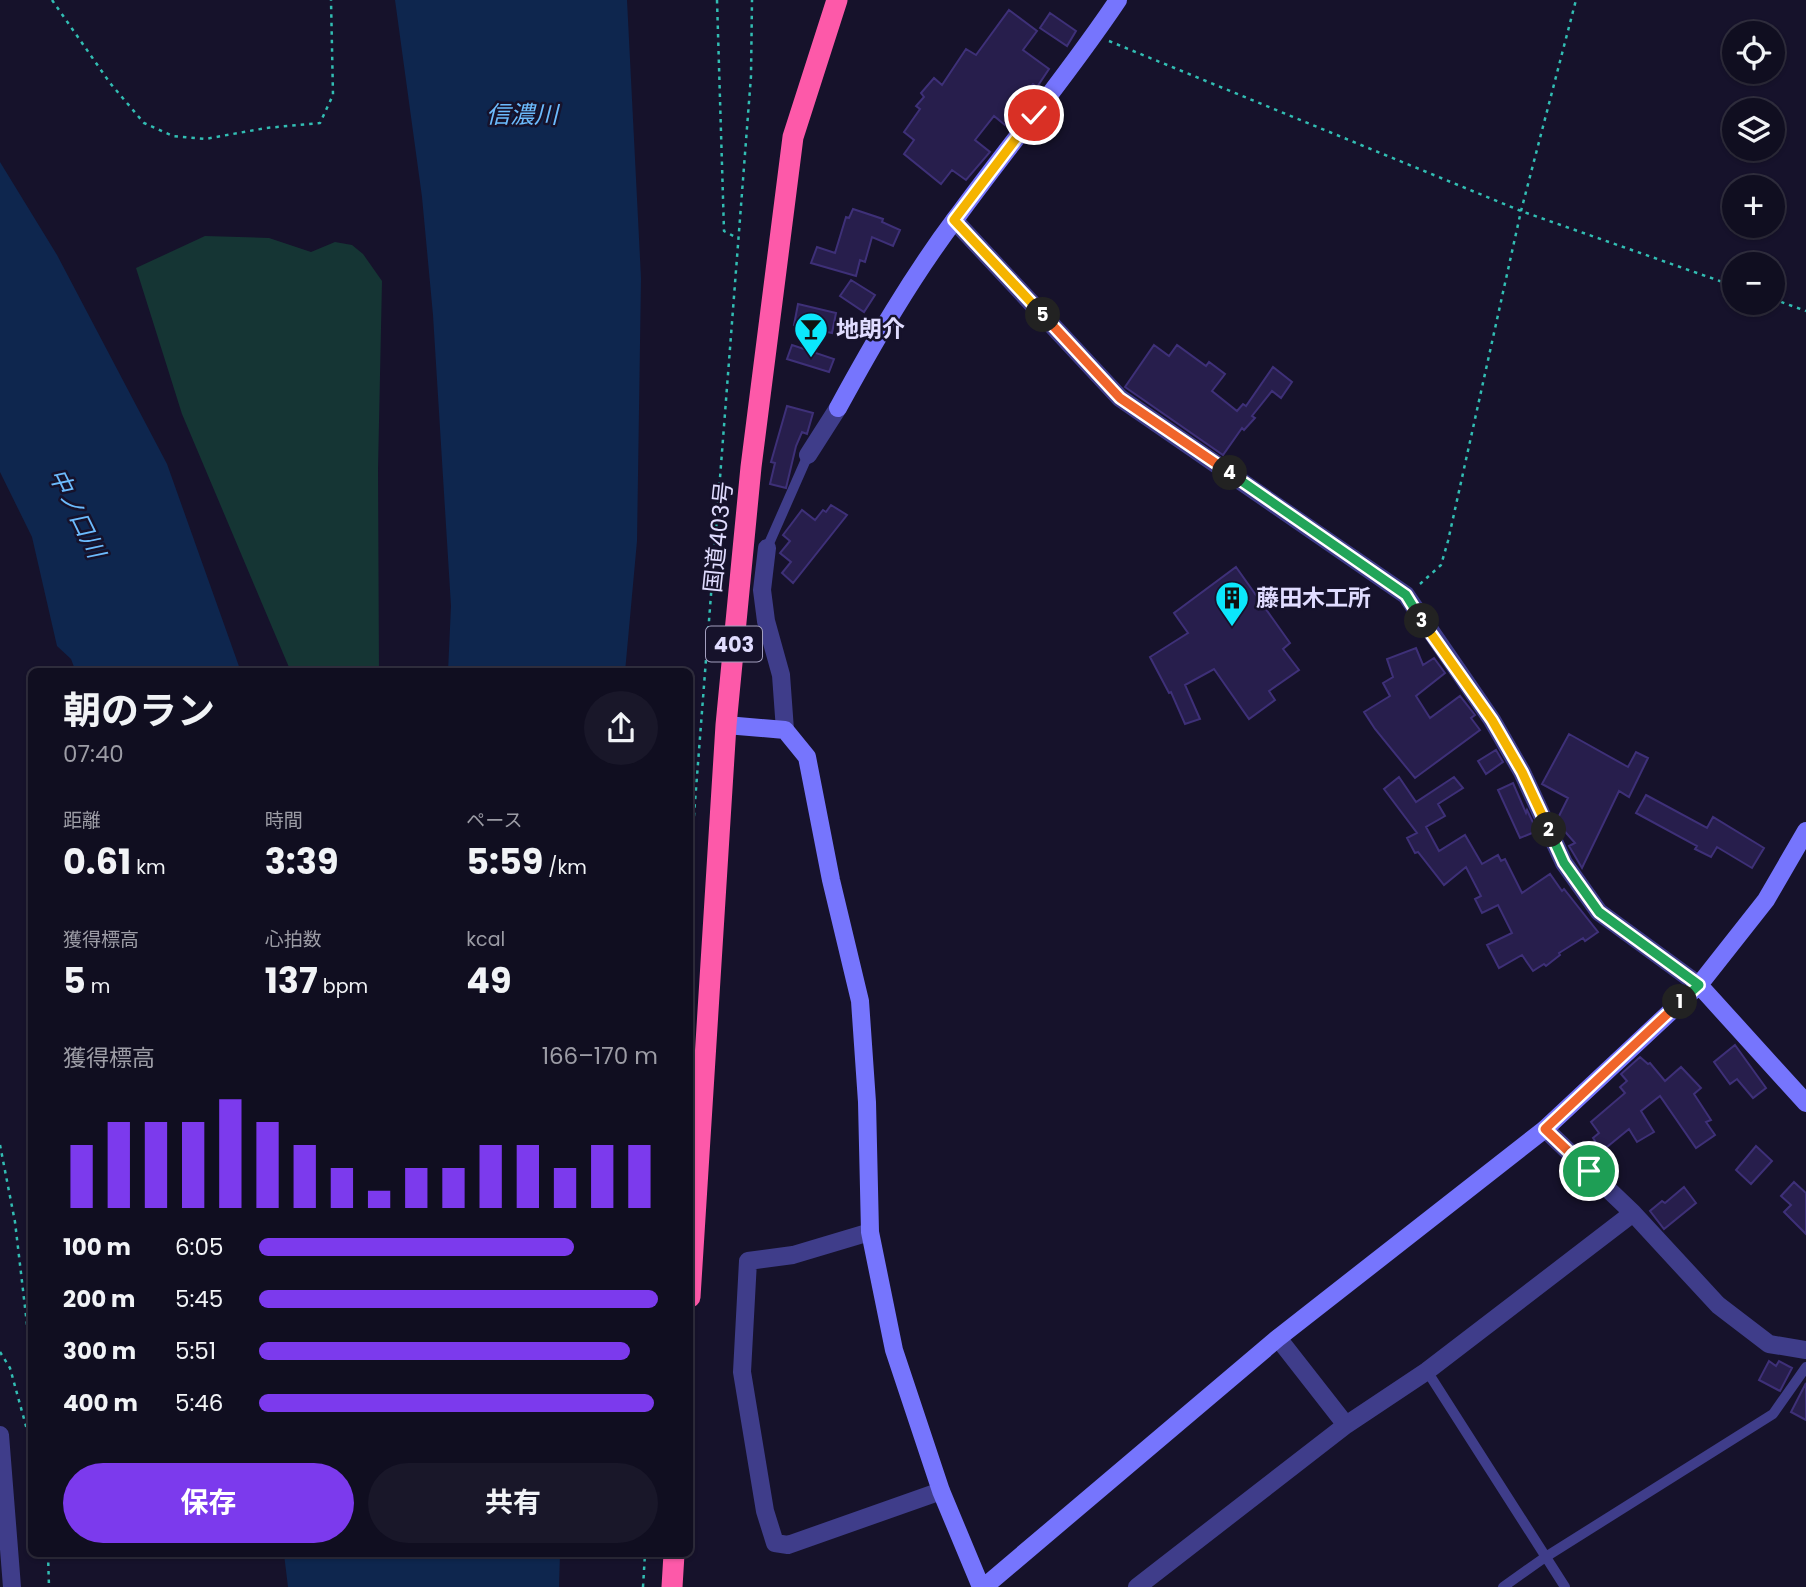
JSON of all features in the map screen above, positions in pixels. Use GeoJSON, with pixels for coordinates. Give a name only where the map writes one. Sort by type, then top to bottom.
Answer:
{"type":"FeatureCollection","features":[{"type":"Feature","properties":{"kind":"highway","name":"国道403号"},"geometry":{"type":"LineString","coordinates":[[693,1249],[726,724],[751,467],[793,137],[837,0]]}},
{"type":"Feature","properties":{"kind":"highway"},"geometry":{"type":"LineString","coordinates":[[672,1587],[674,1557]]}},
{"type":"Feature","properties":{"kind":"street"},"geometry":{"type":"LineString","coordinates":[[808,455],[838,408],[894,306],[954,220],[1095,35],[1118,0]]}},
{"type":"Feature","properties":{"kind":"street"},"geometry":{"type":"LineString","coordinates":[[954,220],[1120,398],[1406,595],[1492,720],[1522,772],[1564,863],[1599,912],[1699,985],[1806,1103]]}},
{"type":"Feature","properties":{"kind":"street"},"geometry":{"type":"LineString","coordinates":[[766,548],[762,590],[766,621],[781,675],[785,730],[807,757],[831,880],[860,1001],[867,1102],[870,1232],[894,1350],[941,1491],[982,1587],[1278,1338],[1545,1129],[1699,985],[1766,900],[1806,831]]}},
{"type":"Feature","properties":{"kind":"street"},"geometry":{"type":"LineString","coordinates":[[726,724],[785,730]]}},
{"type":"Feature","properties":{"kind":"street"},"geometry":{"type":"LineString","coordinates":[[1545,1129],[1633,1213],[1718,1305],[1769,1344],[1806,1350]]}},
{"type":"Feature","properties":{"kind":"street"},"geometry":{"type":"LineString","coordinates":[[1137,1587],[1346,1425],[1427,1371],[1633,1213]]}},
{"type":"Feature","properties":{"kind":"street"},"geometry":{"type":"LineString","coordinates":[[870,1232],[793,1255],[748,1261],[742,1372],[765,1511],[775,1543],[788,1545],[941,1491]]}},
{"type":"Feature","properties":{"kind":"street"},"geometry":{"type":"LineString","coordinates":[[1278,1338],[1346,1425]]}},
{"type":"Feature","properties":{"kind":"street"},"geometry":{"type":"LineString","coordinates":[[0,1435],[12,1587]]}},
{"type":"Feature","properties":{"kind":"lane"},"geometry":{"type":"LineString","coordinates":[[766,548],[808,455]]}},
{"type":"Feature","properties":{"kind":"lane"},"geometry":{"type":"LineString","coordinates":[[1503,1587],[1773,1414],[1806,1367]]}},
{"type":"Feature","properties":{"kind":"lane"},"geometry":{"type":"LineString","coordinates":[[1427,1371],[1565,1587]]}},
{"type":"Feature","properties":{"kind":"path"},"geometry":{"type":"LineString","coordinates":[[52,0],[110,83],[144,123],[173,136],[205,139],[266,128],[320,123],[332,95],[331,0]]}},
{"type":"Feature","properties":{"kind":"path"},"geometry":{"type":"LineString","coordinates":[[717,0],[724,232],[739,240]]}},
{"type":"Feature","properties":{"kind":"path"},"geometry":{"type":"LineString","coordinates":[[693,829],[751,76],[752,0]]}},
{"type":"Feature","properties":{"kind":"path"},"geometry":{"type":"LineString","coordinates":[[1406,595],[1441,565],[1521,211],[1576,0]]}},
{"type":"Feature","properties":{"kind":"path"},"geometry":{"type":"LineString","coordinates":[[1095,35],[1521,211],[1722,282]]}},
{"type":"Feature","properties":{"kind":"path"},"geometry":{"type":"LineString","coordinates":[[1785,303],[1806,311]]}},
{"type":"Feature","properties":{"kind":"path"},"geometry":{"type":"LineString","coordinates":[[0,1145],[15,1222],[28,1333]]}},
{"type":"Feature","properties":{"kind":"path"},"geometry":{"type":"LineString","coordinates":[[0,1352],[10,1368],[28,1433]]}},
{"type":"Feature","properties":{"kind":"path"},"geometry":{"type":"LineString","coordinates":[[48,1557],[50,1587]]}},
{"type":"Feature","properties":{"kind":"path"},"geometry":{"type":"LineString","coordinates":[[643,1587],[645,1557]]}},
{"type":"Feature","properties":{"kind":"green space"},"geometry":{"type":"Polygon","coordinates":[[[205,236],[269,238],[311,252],[335,242],[352,245],[363,254],[382,281],[378,469],[379,668],[289,668],[182,414],[136,268],[205,236]]]}},
{"type":"Feature","properties":{"kind":"water","name":"信濃川"},"geometry":{"type":"Polygon","coordinates":[[[395,0],[627,0],[641,278],[637,541],[625,668],[448,668],[451,606],[433,315],[422,197],[395,0]]]}},
{"type":"Feature","properties":{"kind":"water","name":"中ノ口川"},"geometry":{"type":"Polygon","coordinates":[[[0,162],[57,255],[167,464],[240,668],[74,668],[71,659],[57,646],[32,537],[0,472],[0,162]]]}},
{"type":"Feature","properties":{"kind":"water"},"geometry":{"type":"Polygon","coordinates":[[[284,1557],[560,1557],[559,1587],[288,1587],[284,1557]]]}},
{"type":"Feature","properties":{"kind":"building"},"geometry":{"type":"Polygon","coordinates":[[[1009,10],[1037,31],[1023,50],[1049,69],[1037,87],[1033,84],[1012,109],[1015,111],[1005,125],[994,116],[975,140],[990,152],[966,180],[952,170],[941,184],[904,154],[914,140],[904,132],[920,109],[916,106],[924,97],[921,93],[934,78],[942,85],[966,49],[976,55],[1009,10]]]}},
{"type":"Feature","properties":{"kind":"building"},"geometry":{"type":"Polygon","coordinates":[[[1050,13],[1076,31],[1067,46],[1040,28],[1050,13]]]}},
{"type":"Feature","properties":{"kind":"building"},"geometry":{"type":"Polygon","coordinates":[[[853,209],[883,219],[882,222],[900,230],[893,246],[872,237],[865,262],[860,260],[856,276],[811,263],[817,247],[835,253],[846,217],[849,218],[853,209]]]}},
{"type":"Feature","properties":{"kind":"building"},"geometry":{"type":"Polygon","coordinates":[[[851,280],[875,295],[864,312],[840,296],[851,280]]]}},
{"type":"Feature","properties":{"kind":"building"},"geometry":{"type":"Polygon","coordinates":[[[798,304],[836,313],[832,333],[794,325],[798,304]]]}},
{"type":"Feature","properties":{"kind":"building","name":"地朗介"},"geometry":{"type":"Polygon","coordinates":[[[792,345],[834,359],[829,372],[787,359],[792,345]]]}},
{"type":"Feature","properties":{"kind":"building"},"geometry":{"type":"Polygon","coordinates":[[[1154,345],[1169,356],[1177,345],[1206,366],[1209,362],[1225,374],[1212,391],[1237,411],[1243,404],[1246,406],[1273,367],[1292,382],[1281,398],[1272,391],[1252,416],[1255,418],[1244,430],[1242,428],[1223,455],[1125,387],[1154,345]]]}},
{"type":"Feature","properties":{"kind":"building"},"geometry":{"type":"Polygon","coordinates":[[[787,406],[813,413],[807,434],[802,432],[796,446],[786,488],[770,484],[775,463],[771,462],[787,406]]]}},
{"type":"Feature","properties":{"kind":"building"},"geometry":{"type":"Polygon","coordinates":[[[831,505],[847,515],[793,583],[782,573],[791,562],[780,553],[790,541],[783,535],[802,510],[815,520],[831,505]]]}},
{"type":"Feature","properties":{"kind":"building","name":"藤田木工所"},"geometry":{"type":"Polygon","coordinates":[[[1236,567],[1290,643],[1283,649],[1299,670],[1269,691],[1275,700],[1249,719],[1214,669],[1185,685],[1200,719],[1185,724],[1171,692],[1169,693],[1150,657],[1188,633],[1174,613],[1236,567]]]}},
{"type":"Feature","properties":{"kind":"building"},"geometry":{"type":"Polygon","coordinates":[[[1416,648],[1423,665],[1434,658],[1445,673],[1416,696],[1430,718],[1460,696],[1475,715],[1471,718],[1480,730],[1415,778],[1364,712],[1390,696],[1383,683],[1393,677],[1387,659],[1416,648]]]}},
{"type":"Feature","properties":{"kind":"building"},"geometry":{"type":"Polygon","coordinates":[[[1569,734],[1628,767],[1636,752],[1648,758],[1629,797],[1619,791],[1582,868],[1569,846],[1575,843],[1557,820],[1568,798],[1542,784],[1569,734]]]}},
{"type":"Feature","properties":{"kind":"building"},"geometry":{"type":"Polygon","coordinates":[[[1496,750],[1503,762],[1486,774],[1478,761],[1496,750]]]}},
{"type":"Feature","properties":{"kind":"building"},"geometry":{"type":"Polygon","coordinates":[[[1399,777],[1416,802],[1454,777],[1463,788],[1438,804],[1445,816],[1426,827],[1439,851],[1465,835],[1482,864],[1498,855],[1501,861],[1505,859],[1522,893],[1550,874],[1598,932],[1585,941],[1583,938],[1559,953],[1560,955],[1546,966],[1544,964],[1533,971],[1522,955],[1499,968],[1487,945],[1512,933],[1498,905],[1482,913],[1475,899],[1481,896],[1466,867],[1444,885],[1418,852],[1415,853],[1407,838],[1417,833],[1384,789],[1399,777]]]}},
{"type":"Feature","properties":{"kind":"building"},"geometry":{"type":"Polygon","coordinates":[[[1513,783],[1537,831],[1520,838],[1498,790],[1513,783]]]}},
{"type":"Feature","properties":{"kind":"building"},"geometry":{"type":"Polygon","coordinates":[[[1646,795],[1707,828],[1713,817],[1764,848],[1752,868],[1717,847],[1711,857],[1695,849],[1697,846],[1636,813],[1646,795]]]}},
{"type":"Feature","properties":{"kind":"building"},"geometry":{"type":"Polygon","coordinates":[[[1735,1045],[1766,1088],[1753,1098],[1737,1079],[1730,1084],[1714,1062],[1735,1045]]]}},
{"type":"Feature","properties":{"kind":"building"},"geometry":{"type":"Polygon","coordinates":[[[1640,1057],[1650,1063],[1665,1081],[1681,1067],[1701,1088],[1694,1094],[1711,1120],[1706,1122],[1715,1135],[1696,1148],[1660,1096],[1641,1111],[1654,1132],[1637,1142],[1629,1129],[1602,1151],[1593,1138],[1599,1133],[1591,1122],[1625,1093],[1620,1087],[1627,1081],[1621,1074],[1640,1057]]]}},
{"type":"Feature","properties":{"kind":"building"},"geometry":{"type":"Polygon","coordinates":[[[1756,1146],[1772,1161],[1751,1184],[1736,1170],[1756,1146]]]}},
{"type":"Feature","properties":{"kind":"building"},"geometry":{"type":"Polygon","coordinates":[[[1794,1182],[1806,1193],[1806,1234],[1784,1212],[1791,1205],[1781,1196],[1794,1182]]]}},
{"type":"Feature","properties":{"kind":"building"},"geometry":{"type":"Polygon","coordinates":[[[1684,1187],[1696,1203],[1664,1229],[1650,1211],[1662,1201],[1665,1203],[1684,1187]]]}},
{"type":"Feature","properties":{"kind":"building"},"geometry":{"type":"Polygon","coordinates":[[[1769,1361],[1776,1366],[1779,1361],[1792,1368],[1780,1391],[1759,1380],[1769,1361]]]}},
{"type":"Feature","properties":{"kind":"building"},"geometry":{"type":"Polygon","coordinates":[[[1806,1383],[1806,1420],[1791,1412],[1806,1383]]]}},
{"type":"Feature","properties":{"kind":"place","name":"地朗介"},"geometry":{"type":"Point","coordinates":[811,359]}},
{"type":"Feature","properties":{"kind":"place","name":"藤田木工所"},"geometry":{"type":"Point","coordinates":[1232,628]}},
{"type":"Feature","properties":{"kind":"route"},"geometry":{"type":"LineString","coordinates":[[1034,115],[954,220],[1120,398],[1406,595],[1492,720],[1522,772],[1564,863],[1599,912],[1699,985],[1545,1129],[1589,1171]]}}]}
